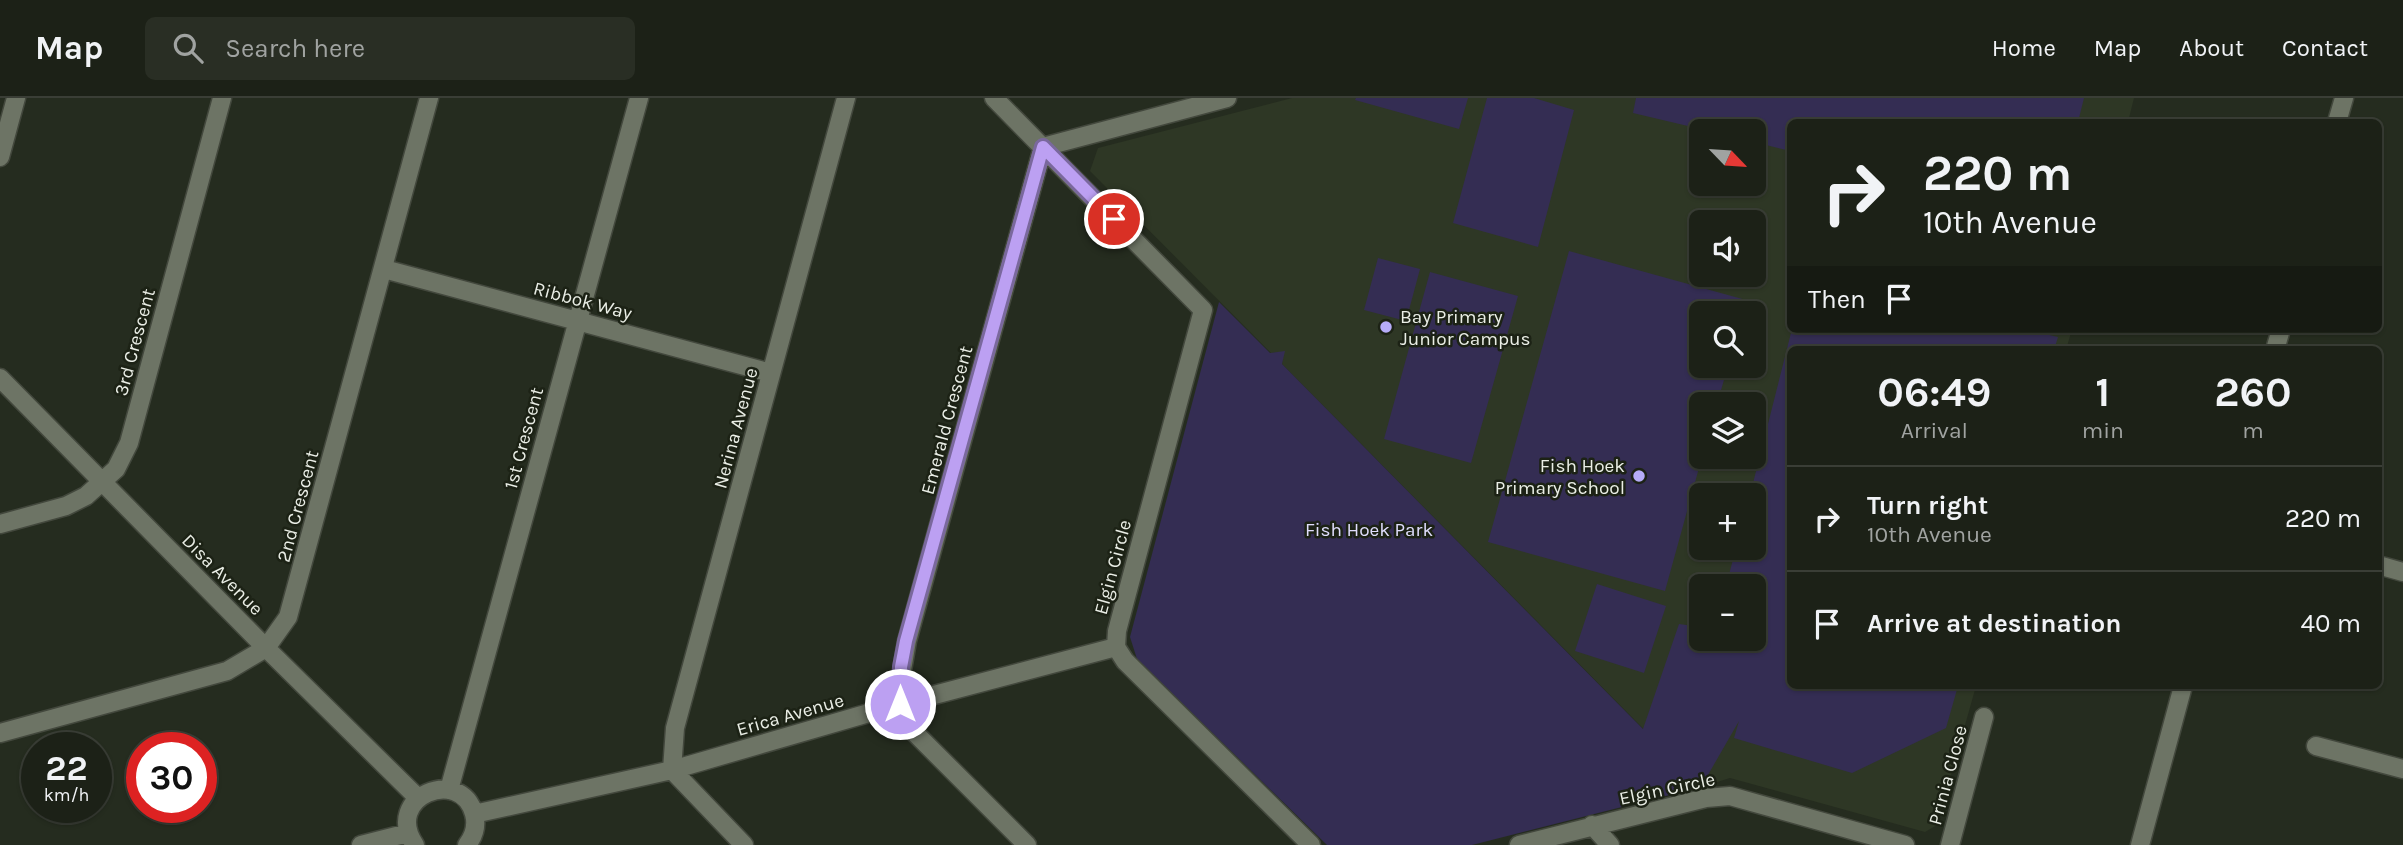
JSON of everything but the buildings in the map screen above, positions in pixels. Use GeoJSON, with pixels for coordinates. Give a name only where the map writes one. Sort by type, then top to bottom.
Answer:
{"type":"FeatureCollection","features":[{"type":"Feature","properties":{"kind":"street"},"geometry":{"type":"LineString","coordinates":[[0,157],[16,98]]}},
{"type":"Feature","properties":{"kind":"street","name":"3rd Crescent"},"geometry":{"type":"LineString","coordinates":[[0,524],[66,506],[86,496],[117,469],[129,443],[222,98]]}},
{"type":"Feature","properties":{"kind":"street","name":"2nd Crescent"},"geometry":{"type":"LineString","coordinates":[[0,733],[228,671],[266,648],[288,617],[429,98]]}},
{"type":"Feature","properties":{"kind":"street","name":"1st Crescent"},"geometry":{"type":"LineString","coordinates":[[449,790],[639,98]]}},
{"type":"Feature","properties":{"kind":"street","name":"Nerina Avenue"},"geometry":{"type":"LineString","coordinates":[[672,770],[675,728],[846,98]]}},
{"type":"Feature","properties":{"kind":"street"},"geometry":{"type":"LineString","coordinates":[[994,98],[1043,147],[1227,98]]}},
{"type":"Feature","properties":{"kind":"street"},"geometry":{"type":"LineString","coordinates":[[2338,119],[2344,98]]}},
{"type":"Feature","properties":{"kind":"street","name":"Elgin Circle"},"geometry":{"type":"LineString","coordinates":[[1043,147],[1203,310],[1116,631],[1116,647]]}},
{"type":"Feature","properties":{"kind":"street","name":"Emerald Crescent"},"geometry":{"type":"LineString","coordinates":[[1027,845],[903,721],[900,704],[901,667],[906,641],[1043,147]]}},
{"type":"Feature","properties":{"kind":"street","name":"Ribbok Way"},"geometry":{"type":"LineString","coordinates":[[384,269],[771,373]]}},
{"type":"Feature","properties":{"kind":"street","name":"Disa Avenue"},"geometry":{"type":"LineString","coordinates":[[0,378],[418,798]]}},
{"type":"Feature","properties":{"kind":"street"},"geometry":{"type":"LineString","coordinates":[[2382,566],[2403,572]]}},
{"type":"Feature","properties":{"kind":"street"},"geometry":{"type":"LineString","coordinates":[[1116,647],[1133,669],[1311,845]]}},
{"type":"Feature","properties":{"kind":"street","name":"Erica Avenue"},"geometry":{"type":"LineString","coordinates":[[474,814],[672,770],[900,704],[1116,647]]}},
{"type":"Feature","properties":{"kind":"street"},"geometry":{"type":"LineString","coordinates":[[2140,845],[2182,689]]}},
{"type":"Feature","properties":{"kind":"street","name":"Prinia Close"},"geometry":{"type":"LineString","coordinates":[[1950,845],[1984,717]]}},
{"type":"Feature","properties":{"kind":"street"},"geometry":{"type":"LineString","coordinates":[[2316,746],[2403,769]]}},
{"type":"Feature","properties":{"kind":"street"},"geometry":{"type":"LineString","coordinates":[[672,770],[744,845]]}},
{"type":"Feature","properties":{"kind":"street"},"geometry":{"type":"LineString","coordinates":[[361,845],[412,839],[408,814],[418,798],[433,790],[449,790],[465,798],[474,814],[474,832],[467,845]]}},
{"type":"Feature","properties":{"kind":"street","name":"Elgin Circle"},"geometry":{"type":"LineString","coordinates":[[1519,845],[1706,798],[1730,796],[1895,844]]}},
{"type":"Feature","properties":{"kind":"street"},"geometry":{"type":"LineString","coordinates":[[1592,825],[1610,845]]}},
{"type":"Feature","properties":{"kind":"shaded area"},"geometry":{"type":"Polygon","coordinates":[[[1292,98],[2134,98],[2129,119],[1787,119],[1787,333],[2071,333],[2067,346],[1787,346],[1787,689],[1975,689],[1937,825],[1925,832],[1730,778],[1701,787],[1282,364],[1284,352],[1271,353],[1090,171],[1098,148],[1292,98]]]}},
{"type":"Feature","properties":{"kind":"green space"},"geometry":{"type":"Polygon","coordinates":[[[1468,98],[1459,129],[1355,100],[1468,98]]]}},
{"type":"Feature","properties":{"kind":"green space"},"geometry":{"type":"Polygon","coordinates":[[[1487,98],[1534,98],[1574,110],[1538,247],[1453,223],[1487,98]]]}},
{"type":"Feature","properties":{"kind":"green space"},"geometry":{"type":"Polygon","coordinates":[[[1636,98],[2084,98],[2079,119],[1787,119],[1787,150],[1766,145],[1766,119],[1689,119],[1689,126],[1633,113],[1636,98]]]}},
{"type":"Feature","properties":{"kind":"green space"},"geometry":{"type":"Polygon","coordinates":[[[1569,251],[1689,284],[1689,287],[1699,287],[1746,300],[1689,301],[1689,378],[1725,378],[1720,392],[1689,392],[1689,469],[1699,469],[1695,483],[1689,483],[1689,504],[1665,591],[1488,542],[1569,251]]]}},
{"type":"Feature","properties":{"kind":"green space"},"geometry":{"type":"Polygon","coordinates":[[[1378,258],[1420,269],[1406,321],[1364,310],[1378,258]]]}},
{"type":"Feature","properties":{"kind":"green space"},"geometry":{"type":"Polygon","coordinates":[[[1430,272],[1518,296],[1471,463],[1384,439],[1430,272]]]}},
{"type":"Feature","properties":{"kind":"green space","name":"Fish Hoek Park"},"geometry":{"type":"Polygon","coordinates":[[[1219,302],[1270,353],[1285,351],[1282,364],[1643,729],[1679,624],[1689,625],[1689,651],[1766,651],[1766,574],[1729,574],[1733,560],[1766,560],[1766,483],[1753,483],[1757,469],[1766,469],[1766,432],[1787,349],[1787,689],[1957,689],[1946,728],[1852,773],[1734,738],[1739,721],[1701,787],[1472,845],[1327,845],[1137,659],[1130,637],[1219,302]]]}},
{"type":"Feature","properties":{"kind":"green space"},"geometry":{"type":"Polygon","coordinates":[[[1791,333],[2041,333],[2058,337],[2055,346],[1788,346],[1791,333]]]}},
{"type":"Feature","properties":{"kind":"green space"},"geometry":{"type":"Polygon","coordinates":[[[1597,584],[1666,606],[1644,673],[1575,651],[1597,584]]]}},
{"type":"Feature","properties":{"kind":"place","name":"Bay Primary Junior Campus"},"geometry":{"type":"Point","coordinates":[1386,327]}},
{"type":"Feature","properties":{"kind":"place","name":"Fish Hoek Primary School"},"geometry":{"type":"Point","coordinates":[1639,476]}},
{"type":"Feature","properties":{"kind":"route"},"geometry":{"type":"LineString","coordinates":[[900,704],[901,667],[906,641],[1043,147],[1114,219]]}}]}
